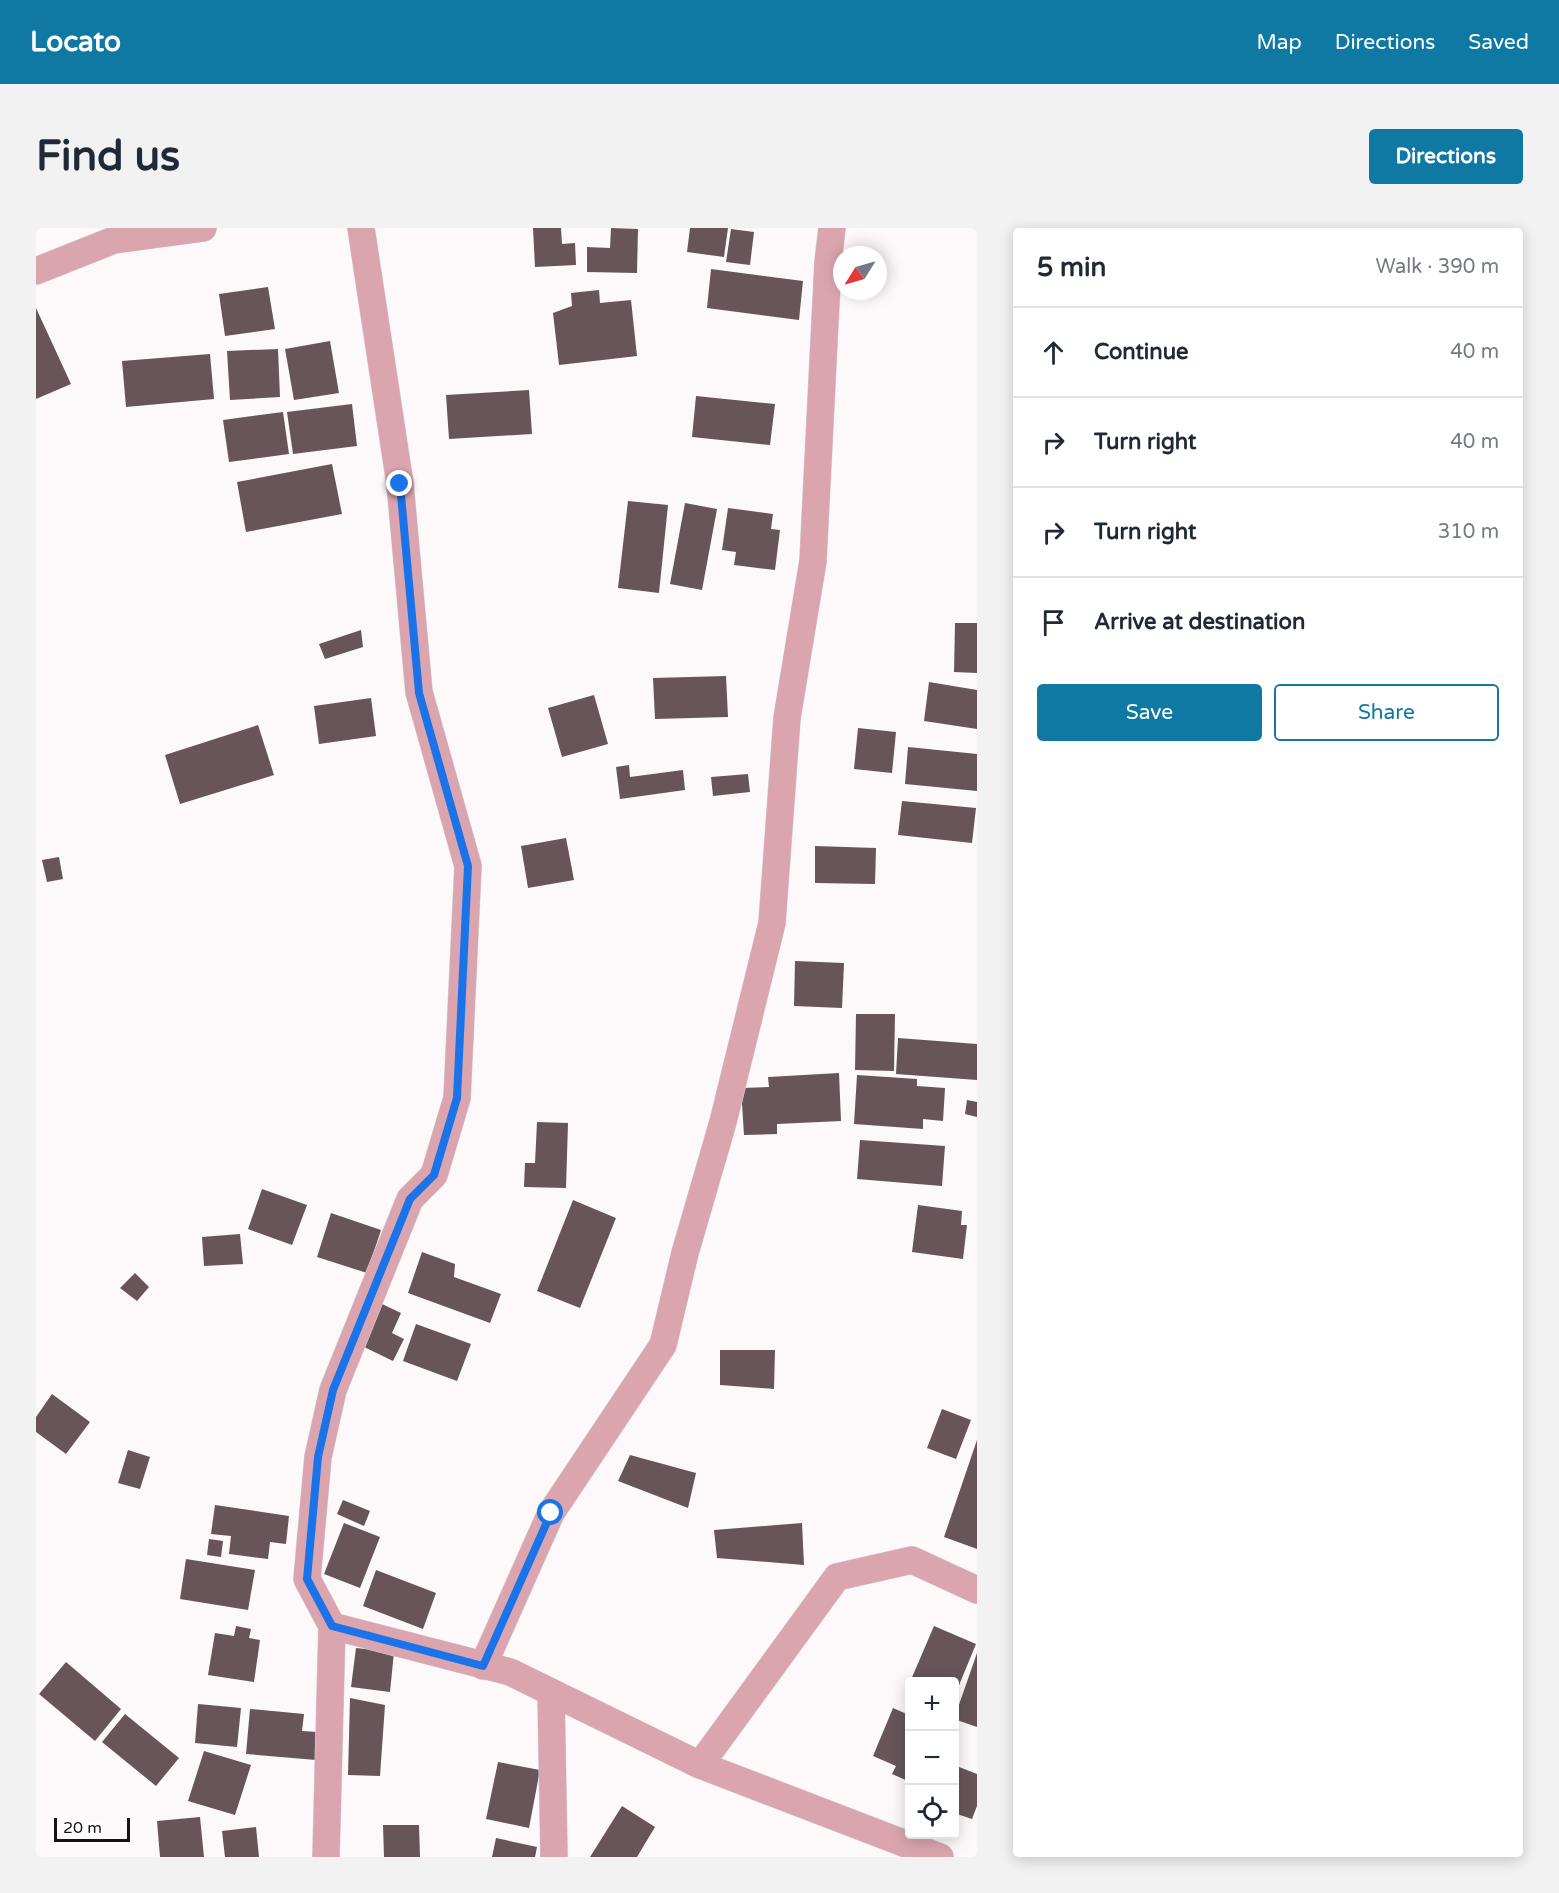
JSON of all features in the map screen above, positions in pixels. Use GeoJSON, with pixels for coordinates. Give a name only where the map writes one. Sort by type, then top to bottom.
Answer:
{"type":"FeatureCollection","features":[{"type":"Feature","properties":{"kind":"street"},"geometry":{"type":"LineString","coordinates":[[36,272],[114,240],[203,228]]}},
{"type":"Feature","properties":{"kind":"street"},"geometry":{"type":"LineString","coordinates":[[326,1857],[332,1626],[307,1579],[318,1457],[333,1390],[410,1199],[434,1175],[457,1098],[468,866],[419,693],[400,484],[361,228]]}},
{"type":"Feature","properties":{"kind":"street"},"geometry":{"type":"LineString","coordinates":[[483,1666],[551,1513],[663,1345],[685,1253],[723,1122],[772,923],[787,718],[813,561],[828,262],[832,228]]}},
{"type":"Feature","properties":{"kind":"street"},"geometry":{"type":"LineString","coordinates":[[700,1765],[837,1577],[912,1560],[977,1590]]}},
{"type":"Feature","properties":{"kind":"street"},"geometry":{"type":"LineString","coordinates":[[332,1626],[510,1672],[700,1765],[940,1857]]}},
{"type":"Feature","properties":{"kind":"street"},"geometry":{"type":"LineString","coordinates":[[550,1692],[554,1857]]}},
{"type":"Feature","properties":{"kind":"building"},"geometry":{"type":"Polygon","coordinates":[[[533,228],[561,228],[562,244],[575,243],[576,265],[535,267],[533,228]]]}},
{"type":"Feature","properties":{"kind":"building"},"geometry":{"type":"Polygon","coordinates":[[[611,228],[638,229],[637,273],[587,272],[587,247],[610,248],[611,228]]]}},
{"type":"Feature","properties":{"kind":"building"},"geometry":{"type":"Polygon","coordinates":[[[690,228],[728,228],[724,257],[687,252],[690,228]]]}},
{"type":"Feature","properties":{"kind":"building"},"geometry":{"type":"Polygon","coordinates":[[[731,229],[754,232],[750,265],[726,262],[731,229]]]}},
{"type":"Feature","properties":{"kind":"building"},"geometry":{"type":"Polygon","coordinates":[[[711,269],[803,281],[799,320],[707,308],[711,269]]]}},
{"type":"Feature","properties":{"kind":"building"},"geometry":{"type":"Polygon","coordinates":[[[268,287],[275,329],[225,336],[219,294],[268,287]]]}},
{"type":"Feature","properties":{"kind":"building"},"geometry":{"type":"Polygon","coordinates":[[[599,290],[600,303],[631,300],[637,356],[559,365],[553,313],[572,306],[571,293],[599,290]]]}},
{"type":"Feature","properties":{"kind":"building"},"geometry":{"type":"Polygon","coordinates":[[[36,308],[71,384],[36,399],[36,308]]]}},
{"type":"Feature","properties":{"kind":"building"},"geometry":{"type":"Polygon","coordinates":[[[330,341],[339,393],[294,400],[285,349],[330,341]]]}},
{"type":"Feature","properties":{"kind":"building"},"geometry":{"type":"Polygon","coordinates":[[[278,349],[280,397],[230,400],[227,351],[278,349]]]}},
{"type":"Feature","properties":{"kind":"building"},"geometry":{"type":"Polygon","coordinates":[[[210,354],[214,399],[126,407],[122,361],[210,354]]]}},
{"type":"Feature","properties":{"kind":"building"},"geometry":{"type":"Polygon","coordinates":[[[529,390],[532,434],[449,439],[446,395],[529,390]]]}},
{"type":"Feature","properties":{"kind":"building"},"geometry":{"type":"Polygon","coordinates":[[[696,396],[775,404],[770,445],[692,437],[696,396]]]}},
{"type":"Feature","properties":{"kind":"building"},"geometry":{"type":"Polygon","coordinates":[[[352,404],[357,446],[293,454],[287,412],[352,404]]]}},
{"type":"Feature","properties":{"kind":"building"},"geometry":{"type":"Polygon","coordinates":[[[283,412],[289,454],[229,462],[223,420],[283,412]]]}},
{"type":"Feature","properties":{"kind":"building"},"geometry":{"type":"Polygon","coordinates":[[[332,464],[342,514],[246,532],[237,482],[332,464]]]}},
{"type":"Feature","properties":{"kind":"building"},"geometry":{"type":"Polygon","coordinates":[[[628,501],[668,505],[659,593],[618,588],[628,501]]]}},
{"type":"Feature","properties":{"kind":"building"},"geometry":{"type":"Polygon","coordinates":[[[685,503],[717,509],[702,590],[670,584],[685,503]]]}},
{"type":"Feature","properties":{"kind":"building"},"geometry":{"type":"Polygon","coordinates":[[[728,508],[773,514],[771,529],[780,530],[775,570],[734,565],[736,552],[722,550],[728,508]]]}},
{"type":"Feature","properties":{"kind":"building"},"geometry":{"type":"Polygon","coordinates":[[[955,623],[977,623],[977,673],[954,672],[955,623]]]}},
{"type":"Feature","properties":{"kind":"building"},"geometry":{"type":"Polygon","coordinates":[[[361,630],[363,647],[325,659],[319,644],[361,630]]]}},
{"type":"Feature","properties":{"kind":"building"},"geometry":{"type":"Polygon","coordinates":[[[726,676],[728,717],[655,719],[653,678],[726,676]]]}},
{"type":"Feature","properties":{"kind":"building"},"geometry":{"type":"Polygon","coordinates":[[[929,682],[977,690],[977,729],[924,721],[929,682]]]}},
{"type":"Feature","properties":{"kind":"building"},"geometry":{"type":"Polygon","coordinates":[[[594,695],[608,744],[562,757],[548,708],[594,695]]]}},
{"type":"Feature","properties":{"kind":"building"},"geometry":{"type":"Polygon","coordinates":[[[371,698],[376,736],[319,744],[314,706],[371,698]]]}},
{"type":"Feature","properties":{"kind":"building"},"geometry":{"type":"Polygon","coordinates":[[[258,725],[274,775],[180,804],[165,755],[258,725]]]}},
{"type":"Feature","properties":{"kind":"building"},"geometry":{"type":"Polygon","coordinates":[[[858,728],[896,732],[892,773],[854,769],[858,728]]]}},
{"type":"Feature","properties":{"kind":"building"},"geometry":{"type":"Polygon","coordinates":[[[908,747],[977,754],[977,791],[905,784],[908,747]]]}},
{"type":"Feature","properties":{"kind":"building"},"geometry":{"type":"Polygon","coordinates":[[[629,765],[630,777],[683,770],[685,790],[620,799],[616,767],[629,765]]]}},
{"type":"Feature","properties":{"kind":"building"},"geometry":{"type":"Polygon","coordinates":[[[748,774],[750,792],[713,796],[711,777],[748,774]]]}},
{"type":"Feature","properties":{"kind":"building"},"geometry":{"type":"Polygon","coordinates":[[[902,801],[976,808],[972,843],[898,835],[902,801]]]}},
{"type":"Feature","properties":{"kind":"building"},"geometry":{"type":"Polygon","coordinates":[[[566,838],[574,880],[528,888],[521,846],[566,838]]]}},
{"type":"Feature","properties":{"kind":"building"},"geometry":{"type":"Polygon","coordinates":[[[815,846],[876,848],[875,884],[815,883],[815,846]]]}},
{"type":"Feature","properties":{"kind":"building"},"geometry":{"type":"Polygon","coordinates":[[[59,857],[63,879],[47,882],[42,860],[59,857]]]}},
{"type":"Feature","properties":{"kind":"building"},"geometry":{"type":"Polygon","coordinates":[[[795,961],[844,963],[842,1008],[794,1006],[795,961]]]}},
{"type":"Feature","properties":{"kind":"building"},"geometry":{"type":"Polygon","coordinates":[[[856,1014],[895,1014],[894,1071],[855,1070],[856,1014]]]}},
{"type":"Feature","properties":{"kind":"building"},"geometry":{"type":"Polygon","coordinates":[[[898,1038],[977,1044],[977,1080],[896,1074],[898,1038]]]}},
{"type":"Feature","properties":{"kind":"building"},"geometry":{"type":"Polygon","coordinates":[[[839,1073],[841,1121],[777,1124],[777,1134],[744,1135],[741,1088],[769,1087],[768,1077],[839,1073]]]}},
{"type":"Feature","properties":{"kind":"building"},"geometry":{"type":"Polygon","coordinates":[[[857,1075],[917,1079],[917,1086],[945,1088],[943,1121],[923,1119],[923,1129],[854,1124],[857,1075]]]}},
{"type":"Feature","properties":{"kind":"building"},"geometry":{"type":"Polygon","coordinates":[[[967,1100],[977,1102],[977,1117],[965,1114],[967,1100]]]}},
{"type":"Feature","properties":{"kind":"building"},"geometry":{"type":"Polygon","coordinates":[[[537,1122],[568,1123],[566,1188],[524,1187],[525,1163],[535,1163],[537,1122]]]}},
{"type":"Feature","properties":{"kind":"building"},"geometry":{"type":"Polygon","coordinates":[[[860,1140],[945,1146],[942,1186],[857,1179],[860,1140]]]}},
{"type":"Feature","properties":{"kind":"building"},"geometry":{"type":"Polygon","coordinates":[[[262,1189],[307,1205],[292,1245],[248,1229],[262,1189]]]}},
{"type":"Feature","properties":{"kind":"building"},"geometry":{"type":"Polygon","coordinates":[[[573,1200],[616,1218],[580,1308],[537,1291],[573,1200]]]}},
{"type":"Feature","properties":{"kind":"building"},"geometry":{"type":"Polygon","coordinates":[[[918,1205],[962,1211],[961,1225],[967,1225],[963,1259],[912,1252],[918,1205]]]}},
{"type":"Feature","properties":{"kind":"building"},"geometry":{"type":"Polygon","coordinates":[[[331,1213],[381,1230],[367,1273],[317,1257],[331,1213]]]}},
{"type":"Feature","properties":{"kind":"building"},"geometry":{"type":"Polygon","coordinates":[[[240,1234],[243,1264],[204,1266],[202,1237],[240,1234]]]}},
{"type":"Feature","properties":{"kind":"building"},"geometry":{"type":"Polygon","coordinates":[[[422,1252],[455,1264],[454,1277],[501,1294],[490,1323],[408,1293],[422,1252]]]}},
{"type":"Feature","properties":{"kind":"building"},"geometry":{"type":"Polygon","coordinates":[[[135,1273],[149,1287],[137,1301],[120,1288],[135,1273]]]}},
{"type":"Feature","properties":{"kind":"building"},"geometry":{"type":"Polygon","coordinates":[[[380,1303],[401,1313],[392,1333],[404,1339],[393,1361],[360,1345],[380,1303]]]}},
{"type":"Feature","properties":{"kind":"building"},"geometry":{"type":"Polygon","coordinates":[[[416,1324],[471,1344],[457,1381],[403,1361],[416,1324]]]}},
{"type":"Feature","properties":{"kind":"building"},"geometry":{"type":"Polygon","coordinates":[[[720,1350],[775,1350],[774,1389],[720,1385],[720,1350]]]}},
{"type":"Feature","properties":{"kind":"building"},"geometry":{"type":"Polygon","coordinates":[[[52,1394],[90,1422],[66,1454],[36,1432],[36,1417],[52,1394]]]}},
{"type":"Feature","properties":{"kind":"building"},"geometry":{"type":"Polygon","coordinates":[[[942,1409],[971,1420],[956,1459],[927,1448],[942,1409]]]}},
{"type":"Feature","properties":{"kind":"building"},"geometry":{"type":"Polygon","coordinates":[[[977,1440],[977,1549],[944,1537],[977,1440]]]}},
{"type":"Feature","properties":{"kind":"building"},"geometry":{"type":"Polygon","coordinates":[[[128,1450],[150,1457],[140,1489],[118,1483],[128,1450]]]}},
{"type":"Feature","properties":{"kind":"building"},"geometry":{"type":"Polygon","coordinates":[[[630,1455],[696,1473],[688,1508],[618,1481],[630,1455]]]}},
{"type":"Feature","properties":{"kind":"building"},"geometry":{"type":"Polygon","coordinates":[[[343,1500],[370,1511],[364,1526],[337,1514],[343,1500]]]}},
{"type":"Feature","properties":{"kind":"building"},"geometry":{"type":"Polygon","coordinates":[[[215,1505],[289,1516],[286,1544],[270,1542],[268,1559],[229,1554],[231,1536],[211,1534],[215,1505]]]}},
{"type":"Feature","properties":{"kind":"building"},"geometry":{"type":"Polygon","coordinates":[[[344,1523],[380,1537],[360,1588],[324,1574],[344,1523]]]}},
{"type":"Feature","properties":{"kind":"building"},"geometry":{"type":"Polygon","coordinates":[[[802,1523],[804,1565],[717,1558],[714,1530],[802,1523]]]}},
{"type":"Feature","properties":{"kind":"building"},"geometry":{"type":"Polygon","coordinates":[[[209,1539],[223,1541],[221,1557],[207,1555],[209,1539]]]}},
{"type":"Feature","properties":{"kind":"building"},"geometry":{"type":"Polygon","coordinates":[[[186,1559],[255,1570],[248,1610],[180,1599],[186,1559]]]}},
{"type":"Feature","properties":{"kind":"building"},"geometry":{"type":"Polygon","coordinates":[[[376,1570],[436,1593],[423,1629],[363,1606],[376,1570]]]}},
{"type":"Feature","properties":{"kind":"building"},"geometry":{"type":"Polygon","coordinates":[[[236,1626],[251,1629],[249,1638],[260,1640],[254,1682],[208,1675],[215,1633],[234,1636],[236,1626]]]}},
{"type":"Feature","properties":{"kind":"building"},"geometry":{"type":"Polygon","coordinates":[[[934,1626],[976,1644],[959,1685],[959,1677],[912,1677],[934,1626]]]}},
{"type":"Feature","properties":{"kind":"building"},"geometry":{"type":"Polygon","coordinates":[[[356,1648],[394,1652],[390,1692],[351,1687],[356,1648]]]}},
{"type":"Feature","properties":{"kind":"building"},"geometry":{"type":"Polygon","coordinates":[[[977,1653],[977,1727],[959,1721],[959,1705],[977,1653]]]}},
{"type":"Feature","properties":{"kind":"building"},"geometry":{"type":"Polygon","coordinates":[[[66,1662],[121,1709],[95,1741],[39,1694],[66,1662]]]}},
{"type":"Feature","properties":{"kind":"building"},"geometry":{"type":"Polygon","coordinates":[[[350,1698],[385,1705],[380,1776],[348,1775],[350,1698]]]}},
{"type":"Feature","properties":{"kind":"building"},"geometry":{"type":"Polygon","coordinates":[[[198,1704],[241,1708],[237,1747],[195,1743],[198,1704]]]}},
{"type":"Feature","properties":{"kind":"building"},"geometry":{"type":"Polygon","coordinates":[[[893,1708],[905,1713],[905,1780],[892,1774],[896,1766],[873,1756],[893,1708]]]}},
{"type":"Feature","properties":{"kind":"building"},"geometry":{"type":"Polygon","coordinates":[[[250,1709],[304,1714],[302,1731],[318,1732],[316,1760],[246,1754],[250,1709]]]}},
{"type":"Feature","properties":{"kind":"building"},"geometry":{"type":"Polygon","coordinates":[[[125,1714],[179,1758],[156,1786],[102,1742],[125,1714]]]}},
{"type":"Feature","properties":{"kind":"building"},"geometry":{"type":"Polygon","coordinates":[[[204,1751],[251,1765],[235,1815],[188,1801],[204,1751]]]}},
{"type":"Feature","properties":{"kind":"building"},"geometry":{"type":"Polygon","coordinates":[[[498,1762],[540,1770],[529,1828],[486,1819],[498,1762]]]}},
{"type":"Feature","properties":{"kind":"building"},"geometry":{"type":"Polygon","coordinates":[[[959,1767],[977,1774],[977,1806],[972,1819],[959,1815],[959,1767]]]}},
{"type":"Feature","properties":{"kind":"building"},"geometry":{"type":"Polygon","coordinates":[[[622,1806],[655,1827],[637,1857],[590,1857],[622,1806]]]}},
{"type":"Feature","properties":{"kind":"building"},"geometry":{"type":"Polygon","coordinates":[[[200,1817],[204,1857],[160,1857],[157,1821],[200,1817]]]}},
{"type":"Feature","properties":{"kind":"building"},"geometry":{"type":"Polygon","coordinates":[[[383,1825],[419,1825],[420,1857],[384,1857],[383,1825]]]}},
{"type":"Feature","properties":{"kind":"building"},"geometry":{"type":"Polygon","coordinates":[[[256,1827],[259,1857],[225,1857],[222,1831],[256,1827]]]}},
{"type":"Feature","properties":{"kind":"building"},"geometry":{"type":"Polygon","coordinates":[[[496,1838],[537,1847],[535,1857],[492,1857],[496,1838]]]}},
{"type":"Feature","properties":{"kind":"route"},"geometry":{"type":"LineString","coordinates":[[400,484],[419,693],[468,866],[457,1098],[434,1175],[410,1199],[333,1390],[318,1457],[307,1579],[332,1626],[483,1666],[551,1513]]}}]}
